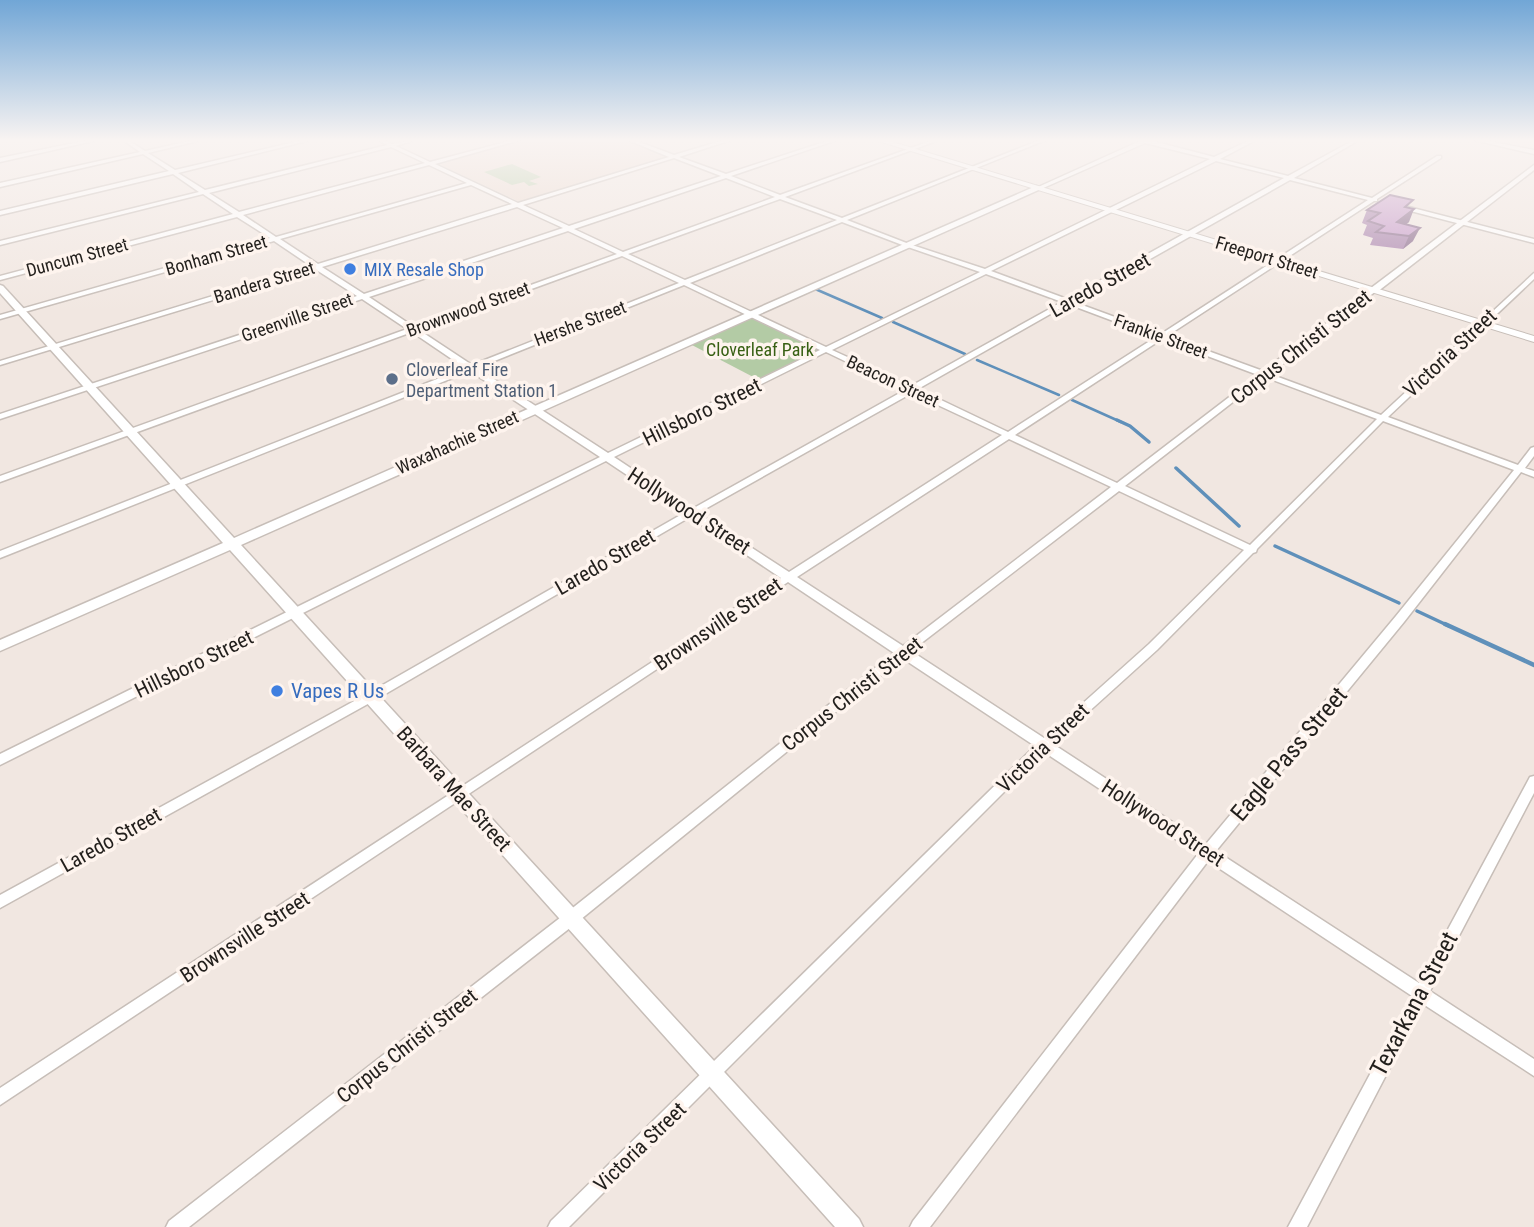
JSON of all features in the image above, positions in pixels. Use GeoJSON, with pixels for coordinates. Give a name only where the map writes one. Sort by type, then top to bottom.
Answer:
{"type":"FeatureCollection","features":[{"type":"Feature","properties":{"kind":"main road","name":"Freeport Street"},"geometry":{"type":"LineString","coordinates":[[1071,197],[1534,339]]}},
{"type":"Feature","properties":{"kind":"street"},"geometry":{"type":"LineString","coordinates":[[0,213],[65,197]]}},
{"type":"Feature","properties":{"kind":"street"},"geometry":{"type":"LineString","coordinates":[[0,243],[179,197]]}},
{"type":"Feature","properties":{"kind":"street","name":"Hollywood Street"},"geometry":{"type":"LineString","coordinates":[[213,197],[1534,1068]]}},
{"type":"Feature","properties":{"kind":"street","name":"Duncum Street"},"geometry":{"type":"LineString","coordinates":[[0,278],[301,197]]}},
{"type":"Feature","properties":{"kind":"street","name":"Bonham Street"},"geometry":{"type":"LineString","coordinates":[[0,317],[421,197]]}},
{"type":"Feature","properties":{"kind":"street","name":"Beacon Street"},"geometry":{"type":"LineString","coordinates":[[502,197],[1253,550]]}},
{"type":"Feature","properties":{"kind":"street","name":"Bandera Street"},"geometry":{"type":"LineString","coordinates":[[0,363],[543,197]]}},
{"type":"Feature","properties":{"kind":"street","name":"Greenville Street"},"geometry":{"type":"LineString","coordinates":[[0,417],[662,197]]}},
{"type":"Feature","properties":{"kind":"street","name":"Brownwood Street"},"geometry":{"type":"LineString","coordinates":[[0,479],[777,197]]}},
{"type":"Feature","properties":{"kind":"street","name":"Frankie Street"},"geometry":{"type":"LineString","coordinates":[[779,197],[1534,474]]}},
{"type":"Feature","properties":{"kind":"street","name":"Hershe Street"},"geometry":{"type":"LineString","coordinates":[[0,555],[469,366],[899,197]]}},
{"type":"Feature","properties":{"kind":"street","name":"Waxahachie Street"},"geometry":{"type":"LineString","coordinates":[[0,646],[533,408],[1018,197]]}},
{"type":"Feature","properties":{"kind":"street","name":"Hillsboro Street"},"geometry":{"type":"LineString","coordinates":[[0,760],[1135,197]]}},
{"type":"Feature","properties":{"kind":"street","name":"Laredo Street"},"geometry":{"type":"LineString","coordinates":[[0,902],[371,697],[691,513],[1255,197]]}},
{"type":"Feature","properties":{"kind":"street"},"geometry":{"type":"LineString","coordinates":[[1363,197],[1534,241]]}},
{"type":"Feature","properties":{"kind":"street","name":"Brownsville Street"},"geometry":{"type":"LineString","coordinates":[[0,1097],[789,577],[1159,336],[1378,197]]}},
{"type":"Feature","properties":{"kind":"street","name":"Corpus Christi Street"},"geometry":{"type":"LineString","coordinates":[[175,1227],[570,919],[904,651],[1121,487],[1494,197]]}},
{"type":"Feature","properties":{"kind":"street","name":"Victoria Street"},"geometry":{"type":"LineString","coordinates":[[557,1227],[1044,745],[1153,647],[1253,550],[1382,418],[1534,275]]}},
{"type":"Feature","properties":{"kind":"street","name":"Barbara Mae Street"},"geometry":{"type":"LineString","coordinates":[[0,288],[851,1227]]}},
{"type":"Feature","properties":{"kind":"street","name":"Eagle Pass Street"},"geometry":{"type":"LineString","coordinates":[[919,1227],[1208,853],[1400,619],[1534,450]]}},
{"type":"Feature","properties":{"kind":"street","name":"Texarkana Street"},"geometry":{"type":"LineString","coordinates":[[1297,1227],[1534,781]]}},
{"type":"Feature","properties":{"kind":"shaded area"},"geometry":{"type":"Polygon","coordinates":[[[510,197],[535,197],[520,202],[510,197]]]}},
{"type":"Feature","properties":{"kind":"green space","name":"Cloverleaf Park"},"geometry":{"type":"Polygon","coordinates":[[[753,317],[819,348],[819,351],[759,380],[690,344],[753,317]]]}},
{"type":"Feature","properties":{"kind":"building"},"geometry":{"type":"Polygon","coordinates":[[[1387,197],[1413,200],[1405,207],[1414,209],[1397,222],[1420,228],[1409,236],[1376,232],[1384,226],[1368,221],[1380,213],[1367,210],[1387,197]]]}},
{"type":"Feature","properties":{"kind":"waterway"},"geometry":{"type":"LineString","coordinates":[[813,288],[882,318]]}},
{"type":"Feature","properties":{"kind":"waterway"},"geometry":{"type":"LineString","coordinates":[[893,322],[965,354]]}},
{"type":"Feature","properties":{"kind":"waterway"},"geometry":{"type":"LineString","coordinates":[[977,360],[1059,395]]}},
{"type":"Feature","properties":{"kind":"waterway"},"geometry":{"type":"LineString","coordinates":[[1072,400],[1121,422]]}},
{"type":"Feature","properties":{"kind":"waterway"},"geometry":{"type":"LineString","coordinates":[[1117,420],[1130,426],[1149,442]]}},
{"type":"Feature","properties":{"kind":"waterway"},"geometry":{"type":"LineString","coordinates":[[1176,468],[1239,526]]}},
{"type":"Feature","properties":{"kind":"waterway"},"geometry":{"type":"LineString","coordinates":[[1275,546],[1399,603]]}},
{"type":"Feature","properties":{"kind":"waterway"},"geometry":{"type":"LineString","coordinates":[[1417,611],[1449,626]]}},
{"type":"Feature","properties":{"kind":"waterway"},"geometry":{"type":"LineString","coordinates":[[1445,624],[1534,665]]}},
{"type":"Feature","properties":{"kind":"place","name":"MIX Resale Shop"},"geometry":{"type":"Point","coordinates":[350,269]}},
{"type":"Feature","properties":{"kind":"place","name":"Cloverleaf Fire Department Station 1"},"geometry":{"type":"Point","coordinates":[392,379]}},
{"type":"Feature","properties":{"kind":"place","name":"Vapes R Us"},"geometry":{"type":"Point","coordinates":[277,691]}}]}
